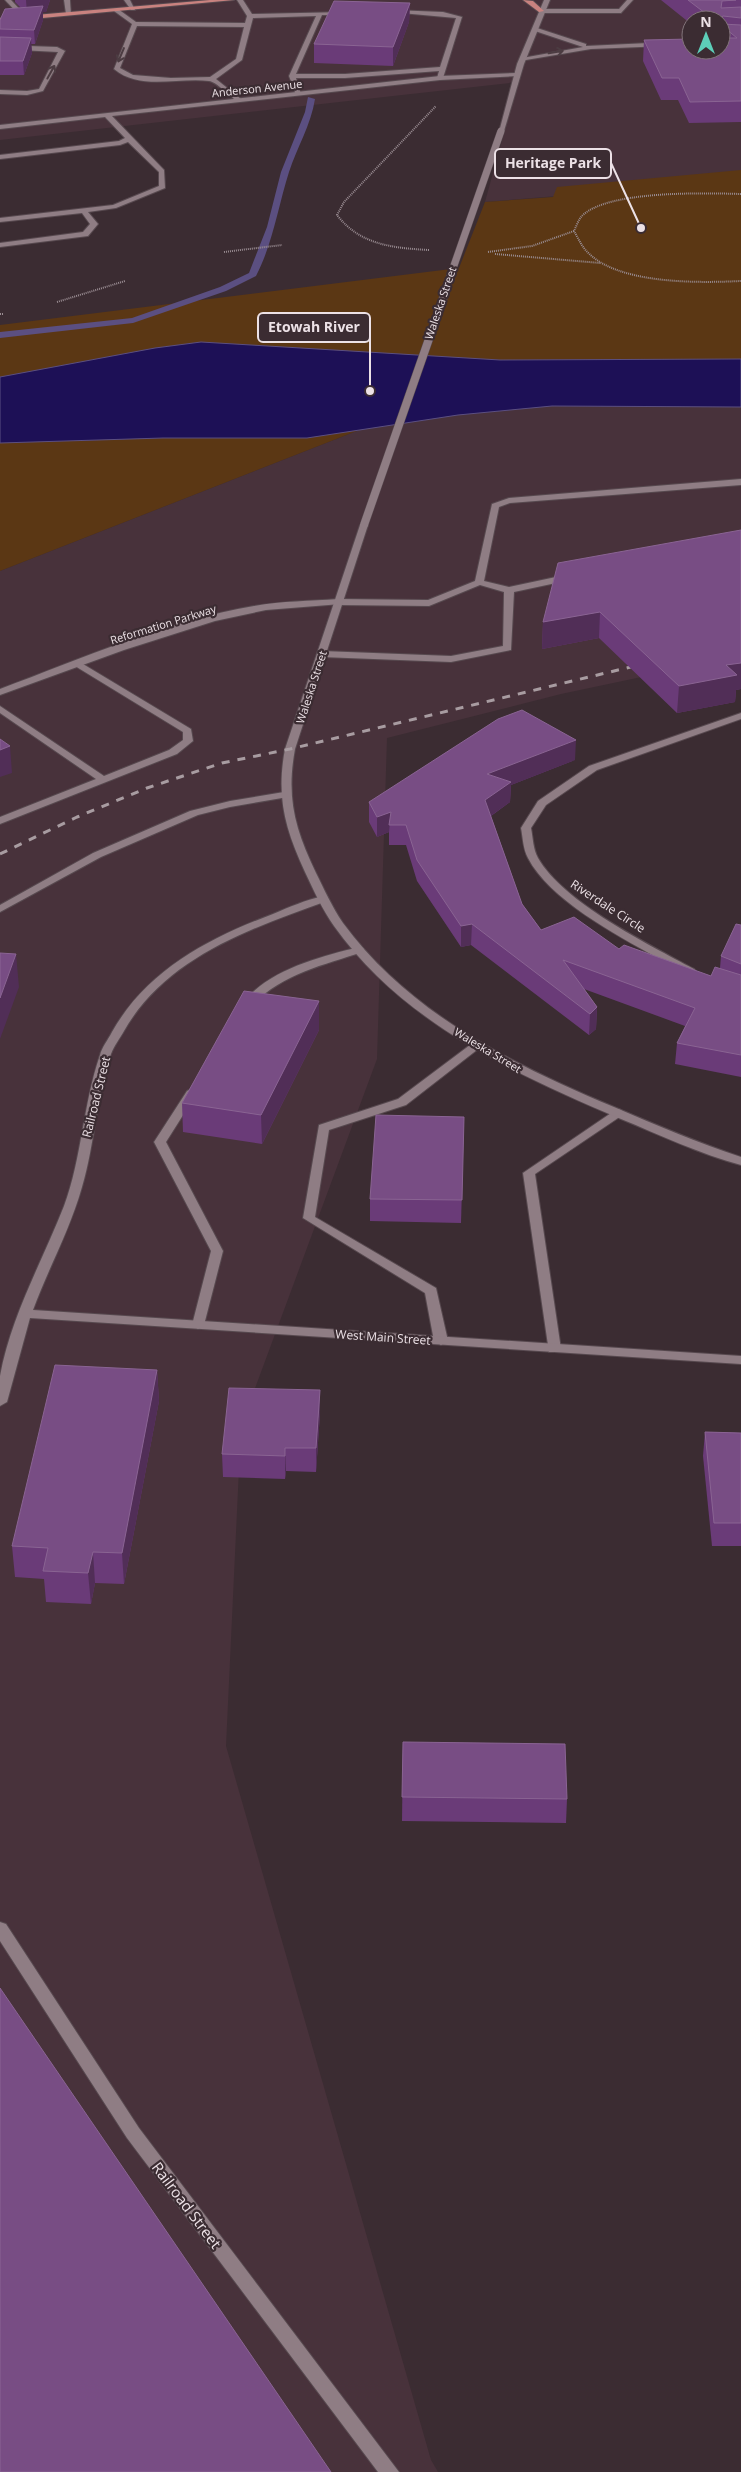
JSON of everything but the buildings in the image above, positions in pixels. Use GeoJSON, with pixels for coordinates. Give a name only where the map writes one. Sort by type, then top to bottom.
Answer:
{"type":"FeatureCollection","features":[{"type":"Feature","properties":{"kind":"main road"},"geometry":{"type":"LineString","coordinates":[[0,20],[202,1],[231,0]]}},
{"type":"Feature","properties":{"kind":"main road"},"geometry":{"type":"LineString","coordinates":[[526,0],[531,2],[541,12]]}},
{"type":"Feature","properties":{"kind":"street"},"geometry":{"type":"LineString","coordinates":[[8,0],[26,18]]}},
{"type":"Feature","properties":{"kind":"street"},"geometry":{"type":"LineString","coordinates":[[67,0],[69,14]]}},
{"type":"Feature","properties":{"kind":"street"},"geometry":{"type":"LineString","coordinates":[[127,0],[133,8]]}},
{"type":"Feature","properties":{"kind":"street"},"geometry":{"type":"LineString","coordinates":[[136,24],[116,69],[132,78],[171,80],[212,79],[239,60],[250,16],[240,0]]}},
{"type":"Feature","properties":{"kind":"street","name":"Waleska Street"},"geometry":{"type":"LineString","coordinates":[[547,0],[516,75],[501,130],[338,602],[290,749],[284,776],[284,795],[294,837],[323,899],[339,925],[359,950],[421,1008],[524,1072],[702,1148],[741,1161]]}},
{"type":"Feature","properties":{"kind":"street"},"geometry":{"type":"LineString","coordinates":[[541,12],[621,11],[630,0]]}},
{"type":"Feature","properties":{"kind":"street"},"geometry":{"type":"LineString","coordinates":[[116,10],[136,24],[249,25]]}},
{"type":"Feature","properties":{"kind":"street"},"geometry":{"type":"LineString","coordinates":[[382,12],[444,14],[459,17],[440,78]]}},
{"type":"Feature","properties":{"kind":"street"},"geometry":{"type":"LineString","coordinates":[[250,16],[352,13]]}},
{"type":"Feature","properties":{"kind":"street"},"geometry":{"type":"LineString","coordinates":[[298,94],[292,76],[320,14]]}},
{"type":"Feature","properties":{"kind":"street"},"geometry":{"type":"LineString","coordinates":[[534,29],[571,43],[591,47]]}},
{"type":"Feature","properties":{"kind":"street"},"geometry":{"type":"LineString","coordinates":[[522,60],[591,47],[681,43]]}},
{"type":"Feature","properties":{"kind":"street"},"geometry":{"type":"LineString","coordinates":[[0,47],[61,49],[62,51],[41,90],[35,92],[0,92]]}},
{"type":"Feature","properties":{"kind":"street"},"geometry":{"type":"LineString","coordinates":[[292,76],[345,76],[443,69]]}},
{"type":"Feature","properties":{"kind":"street","name":"Anderson Avenue"},"geometry":{"type":"LineString","coordinates":[[0,128],[440,78],[516,75]]}},
{"type":"Feature","properties":{"kind":"street"},"geometry":{"type":"LineString","coordinates":[[212,79],[239,100]]}},
{"type":"Feature","properties":{"kind":"street"},"geometry":{"type":"LineString","coordinates":[[0,220],[114,207],[163,187],[162,171],[107,115]]}},
{"type":"Feature","properties":{"kind":"street"},"geometry":{"type":"LineString","coordinates":[[0,157],[120,143],[129,139]]}},
{"type":"Feature","properties":{"kind":"street"},"geometry":{"type":"LineString","coordinates":[[0,245],[85,234],[94,224],[83,210]]}},
{"type":"Feature","properties":{"kind":"street"},"geometry":{"type":"LineString","coordinates":[[577,576],[509,590],[479,582],[495,506],[509,501],[741,482]]}},
{"type":"Feature","properties":{"kind":"street","name":"Reformation Parkway"},"geometry":{"type":"LineString","coordinates":[[0,692],[141,641],[244,611],[288,604],[338,602],[429,603],[479,582]]}},
{"type":"Feature","properties":{"kind":"street"},"geometry":{"type":"LineString","coordinates":[[322,654],[451,659],[508,648],[509,590]]}},
{"type":"Feature","properties":{"kind":"street"},"geometry":{"type":"LineString","coordinates":[[0,821],[173,752],[188,741],[188,731],[78,664]]}},
{"type":"Feature","properties":{"kind":"street"},"geometry":{"type":"LineString","coordinates":[[0,709],[104,780]]}},
{"type":"Feature","properties":{"kind":"street","name":"Riverdale Circle"},"geometry":{"type":"LineString","coordinates":[[702,977],[615,928],[561,891],[534,859],[526,828],[542,803],[593,768],[741,716]]}},
{"type":"Feature","properties":{"kind":"street"},"geometry":{"type":"LineString","coordinates":[[0,909],[97,855],[194,813],[230,804],[284,795]]}},
{"type":"Feature","properties":{"kind":"street","name":"Railroad Street"},"geometry":{"type":"LineString","coordinates":[[0,1402],[25,1314],[75,1189],[90,1114],[107,1052],[131,1010],[152,984],[176,965],[205,948],[268,918],[323,899]]}},
{"type":"Feature","properties":{"kind":"street"},"geometry":{"type":"LineString","coordinates":[[241,1014],[251,998],[281,978],[359,950]]}},
{"type":"Feature","properties":{"kind":"street"},"geometry":{"type":"LineString","coordinates":[[441,1341],[431,1291],[309,1218],[323,1128],[402,1102],[478,1044]]}},
{"type":"Feature","properties":{"kind":"street"},"geometry":{"type":"LineString","coordinates":[[195,1086],[160,1142],[217,1251],[198,1325]]}},
{"type":"Feature","properties":{"kind":"street"},"geometry":{"type":"LineString","coordinates":[[554,1349],[529,1173],[618,1113]]}},
{"type":"Feature","properties":{"kind":"street","name":"West Main Street"},"geometry":{"type":"LineString","coordinates":[[25,1314],[741,1360]]}},
{"type":"Feature","properties":{"kind":"street","name":"Railroad Street"},"geometry":{"type":"LineString","coordinates":[[0,1928],[133,2133],[389,2472]]}},
{"type":"Feature","properties":{"kind":"path"},"geometry":{"type":"LineString","coordinates":[[435,251],[375,244],[355,235],[343,226],[337,215],[344,202],[449,93],[451,87],[440,78]]}},
{"type":"Feature","properties":{"kind":"path"},"geometry":{"type":"LineString","coordinates":[[741,194],[688,193],[640,196],[602,205],[581,216],[574,231],[556,240],[525,248],[481,253],[569,259],[606,264],[640,276],[672,281],[741,281]]}},
{"type":"Feature","properties":{"kind":"path"},"geometry":{"type":"LineString","coordinates":[[574,231],[578,244],[606,264]]}},
{"type":"Feature","properties":{"kind":"path"},"geometry":{"type":"LineString","coordinates":[[224,252],[282,245]]}},
{"type":"Feature","properties":{"kind":"path"},"geometry":{"type":"LineString","coordinates":[[57,302],[125,282]]}},
{"type":"Feature","properties":{"kind":"shaded area"},"geometry":{"type":"Polygon","coordinates":[[[0,0],[741,0],[741,181],[485,202],[518,82],[0,140],[0,0]]]}},
{"type":"Feature","properties":{"kind":"shaded area"},"geometry":{"type":"Polygon","coordinates":[[[741,170],[741,395],[405,412],[0,571],[0,325],[459,268],[485,202],[553,197],[557,187],[741,170]]]}},
{"type":"Feature","properties":{"kind":"shaded area"},"geometry":{"type":"Polygon","coordinates":[[[201,342],[500,360],[741,359],[741,407],[552,406],[458,415],[307,438],[163,438],[0,443],[0,377],[155,348],[201,342]]]}},
{"type":"Feature","properties":{"kind":"shaded area"},"geometry":{"type":"Polygon","coordinates":[[[741,395],[741,656],[561,694],[387,738],[377,1059],[241,1426],[226,1746],[431,2460],[438,2472],[0,2472],[0,571],[405,412],[741,395]]]}},
{"type":"Feature","properties":{"kind":"waterway"},"geometry":{"type":"LineString","coordinates":[[0,335],[133,320],[223,289],[253,274],[271,227],[285,172],[309,112],[311,99]]}},
{"type":"Feature","properties":{"kind":"railway"},"geometry":{"type":"LineString","coordinates":[[0,854],[77,817],[147,788],[222,763],[290,749],[643,664],[639,665]]}},
{"type":"Feature","properties":{"kind":"place","name":"Heritage Park"},"geometry":{"type":"Point","coordinates":[641,228]}},
{"type":"Feature","properties":{"kind":"place","name":"Etowah River"},"geometry":{"type":"Point","coordinates":[370,391]}}]}
